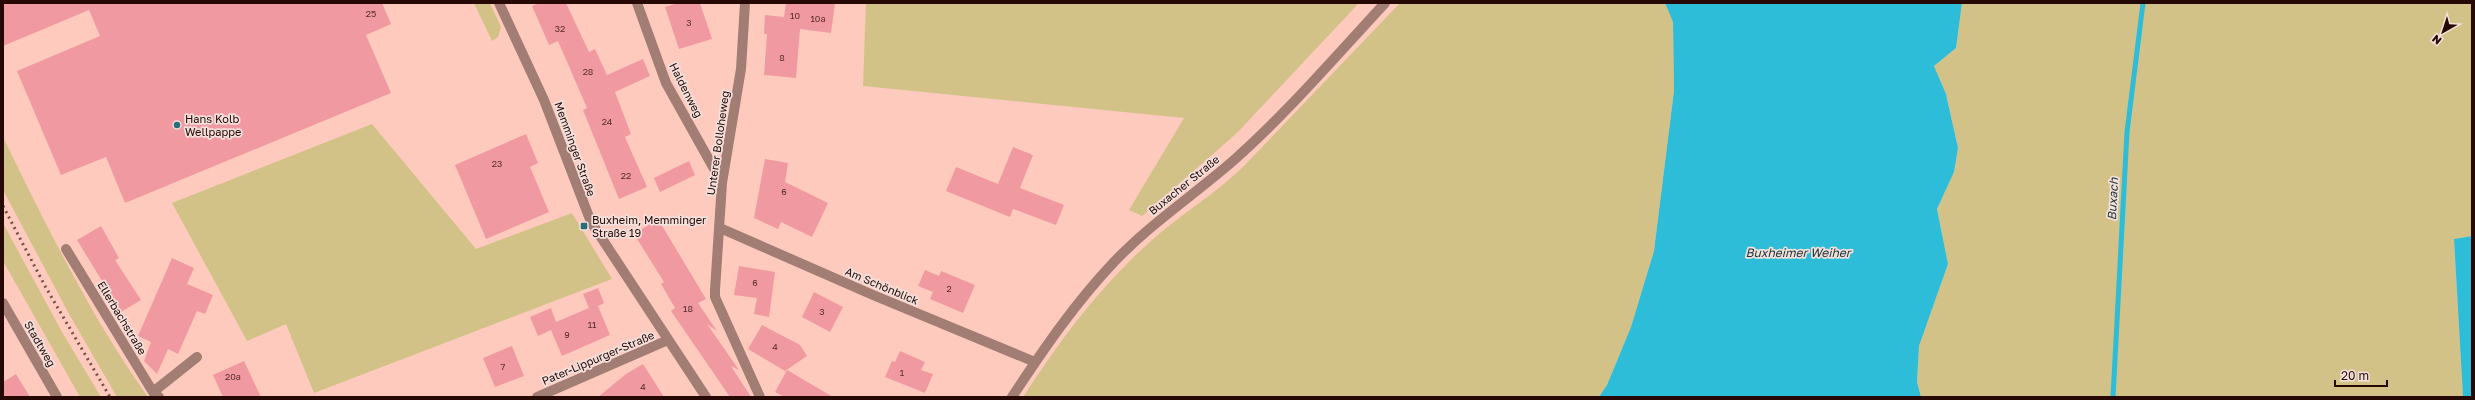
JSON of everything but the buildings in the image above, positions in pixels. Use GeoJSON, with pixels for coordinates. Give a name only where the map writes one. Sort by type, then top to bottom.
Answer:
{"type":"FeatureCollection","features":[{"type":"Feature","properties":{"kind":"street","name":"Memminger Straße"},"geometry":{"type":"LineString","coordinates":[[499,3],[544,100],[585,209],[706,397]]}},
{"type":"Feature","properties":{"kind":"street","name":"Haldenweg"},"geometry":{"type":"LineString","coordinates":[[637,3],[666,83],[722,183]]}},
{"type":"Feature","properties":{"kind":"street","name":"Unterer Bolloheweg"},"geometry":{"type":"LineString","coordinates":[[745,3],[741,69],[722,183],[720,228],[715,266],[716,297],[760,397]]}},
{"type":"Feature","properties":{"kind":"street","name":"Buxacher Straße"},"geometry":{"type":"LineString","coordinates":[[1012,397],[1035,362],[1090,290],[1114,262],[1140,236],[1234,159],[1278,117],[1385,3]]}},
{"type":"Feature","properties":{"kind":"street","name":"Am Schönblick"},"geometry":{"type":"LineString","coordinates":[[720,228],[873,295],[1035,362]]}},
{"type":"Feature","properties":{"kind":"street","name":"Ellerbachstraße"},"geometry":{"type":"LineString","coordinates":[[66,249],[156,395]]}},
{"type":"Feature","properties":{"kind":"street","name":"Stadtweg"},"geometry":{"type":"LineString","coordinates":[[3,303],[56,397]]}},
{"type":"Feature","properties":{"kind":"street","name":"Pater-Lippurger-Straße"},"geometry":{"type":"LineString","coordinates":[[537,397],[668,340]]}},
{"type":"Feature","properties":{"kind":"street"},"geometry":{"type":"LineString","coordinates":[[156,395],[197,357]]}},
{"type":"Feature","properties":{"kind":"shaded area"},"geometry":{"type":"Polygon","coordinates":[[[474,3],[490,3],[501,27],[498,37],[492,41],[474,3]]]}},
{"type":"Feature","properties":{"kind":"shaded area"},"geometry":{"type":"Polygon","coordinates":[[[866,3],[1359,3],[1237,133],[1142,216],[1129,210],[1184,118],[863,86],[866,3]]]}},
{"type":"Feature","properties":{"kind":"shaded area"},"geometry":{"type":"Polygon","coordinates":[[[1400,3],[1665,3],[1673,22],[1674,91],[1654,251],[1631,327],[1607,385],[1599,397],[1023,397],[1082,314],[1133,257],[1163,231],[1221,187],[1243,167],[1400,3]]]}},
{"type":"Feature","properties":{"kind":"shaded area"},"geometry":{"type":"Polygon","coordinates":[[[1962,3],[2472,3],[2472,236],[2454,239],[2463,397],[1921,397],[1917,382],[1919,346],[1948,264],[1937,209],[1954,172],[1958,148],[1946,94],[1934,66],[1956,48],[1962,3]]]}},
{"type":"Feature","properties":{"kind":"shaded area"},"geometry":{"type":"Polygon","coordinates":[[[372,124],[476,249],[572,213],[612,279],[314,393],[286,324],[247,341],[172,203],[372,124]]]}},
{"type":"Feature","properties":{"kind":"shaded area"},"geometry":{"type":"Polygon","coordinates":[[[3,137],[70,270],[127,367],[148,397],[117,397],[69,314],[3,190],[3,137]]]}},
{"type":"Feature","properties":{"kind":"shaded area"},"geometry":{"type":"Polygon","coordinates":[[[3,223],[62,332],[101,397],[80,397],[3,261],[3,223]]]}},
{"type":"Feature","properties":{"kind":"water","name":"Buxheimer Weiher"},"geometry":{"type":"Polygon","coordinates":[[[1665,3],[1962,3],[1956,48],[1934,66],[1946,94],[1958,148],[1954,172],[1937,209],[1948,264],[1919,346],[1917,382],[1921,397],[1599,397],[1607,385],[1631,327],[1654,251],[1674,91],[1673,22],[1665,3]]]}},
{"type":"Feature","properties":{"kind":"water"},"geometry":{"type":"Polygon","coordinates":[[[2472,236],[2472,397],[2463,397],[2454,239],[2472,236]]]}},
{"type":"Feature","properties":{"kind":"waterway","name":"Buxach"},"geometry":{"type":"LineString","coordinates":[[2113,397],[2127,132],[2143,3]]}},
{"type":"Feature","properties":{"kind":"railway"},"geometry":{"type":"LineString","coordinates":[[3,206],[45,286],[110,397]]}},
{"type":"Feature","properties":{"kind":"place","name":"Hans Kolb Wellpappe"},"geometry":{"type":"Point","coordinates":[177,125]}},
{"type":"Feature","properties":{"kind":"place","name":"Buxheim, Memminger Straße 19"},"geometry":{"type":"Point","coordinates":[584,226]}}]}
